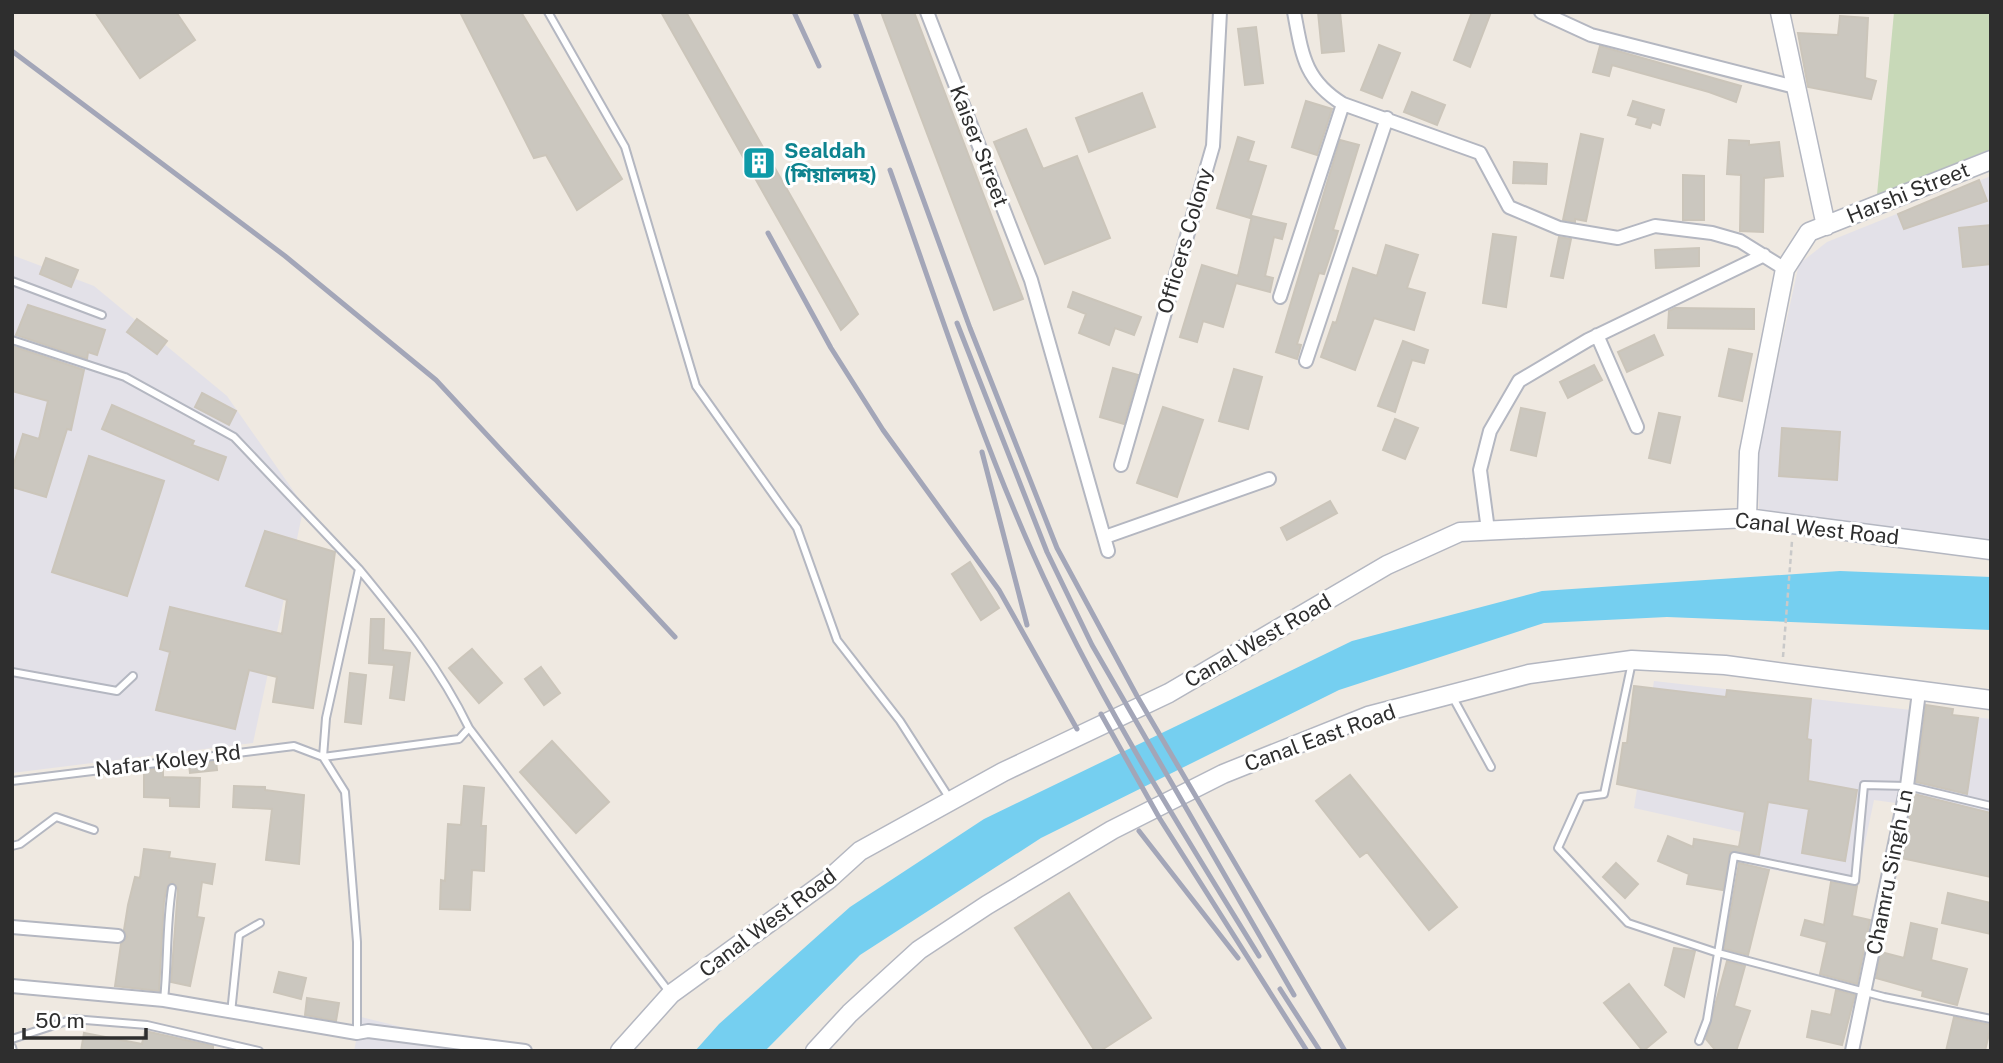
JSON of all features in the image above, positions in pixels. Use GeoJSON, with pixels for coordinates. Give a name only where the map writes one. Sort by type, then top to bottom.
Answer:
{"type":"FeatureCollection","features":[{"type":"Feature","properties":{"kind":"street","name":"Kaiser Street"},"geometry":{"type":"LineString","coordinates":[[927,12],[1031,280],[1108,551]]}},
{"type":"Feature","properties":{"kind":"street","name":"Officers Colony"},"geometry":{"type":"LineString","coordinates":[[1121,465],[1213,146],[1220,12]]}},
{"type":"Feature","properties":{"kind":"street"},"geometry":{"type":"LineString","coordinates":[[1294,12],[1305,66],[1323,91],[1343,104],[1480,153],[1509,207],[1559,228],[1625,239],[1663,225],[1740,241],[1786,269],[1749,452],[1747,518]]}},
{"type":"Feature","properties":{"kind":"street"},"geometry":{"type":"LineString","coordinates":[[1541,12],[1591,35],[1795,86]]}},
{"type":"Feature","properties":{"kind":"street"},"geometry":{"type":"LineString","coordinates":[[1780,12],[1826,226]]}},
{"type":"Feature","properties":{"kind":"street"},"geometry":{"type":"LineString","coordinates":[[1280,297],[1343,104]]}},
{"type":"Feature","properties":{"kind":"street"},"geometry":{"type":"LineString","coordinates":[[1306,361],[1387,118]]}},
{"type":"Feature","properties":{"kind":"street","name":"Harshi Street"},"geometry":{"type":"LineString","coordinates":[[1786,269],[1810,232],[1991,160]]}},
{"type":"Feature","properties":{"kind":"street"},"geometry":{"type":"LineString","coordinates":[[1488,530],[1480,470],[1490,431],[1519,381],[1597,335],[1764,255]]}},
{"type":"Feature","properties":{"kind":"street"},"geometry":{"type":"LineString","coordinates":[[1597,335],[1637,426]]}},
{"type":"Feature","properties":{"kind":"street"},"geometry":{"type":"LineString","coordinates":[[1105,537],[1269,479]]}},
{"type":"Feature","properties":{"kind":"street","name":"Canal West Road"},"geometry":{"type":"LineString","coordinates":[[620,1051],[671,994],[828,880],[860,851],[951,801],[1169,693],[1387,565],[1460,532],[1747,518],[1991,550]]}},
{"type":"Feature","properties":{"kind":"street","name":"Canal East Road"},"geometry":{"type":"LineString","coordinates":[[815,1051],[850,1013],[919,950],[1112,830],[1223,774],[1368,716],[1529,674],[1632,660],[1725,665],[1991,700]]}},
{"type":"Feature","properties":{"kind":"street","name":"Chamru Singh Ln"},"geometry":{"type":"LineString","coordinates":[[1852,1051],[1907,786],[1919,692]]}},
{"type":"Feature","properties":{"kind":"street"},"geometry":{"type":"LineString","coordinates":[[12,927],[118,936]]}},
{"type":"Feature","properties":{"kind":"street"},"geometry":{"type":"LineString","coordinates":[[12,986],[164,1000],[356,1033],[368,1031],[525,1051]]}},
{"type":"Feature","properties":{"kind":"lane"},"geometry":{"type":"LineString","coordinates":[[548,12],[625,147],[696,386],[797,528],[837,640],[900,721],[951,801]]}},
{"type":"Feature","properties":{"kind":"lane"},"geometry":{"type":"LineString","coordinates":[[12,281],[102,315]]}},
{"type":"Feature","properties":{"kind":"lane"},"geometry":{"type":"LineString","coordinates":[[12,340],[125,377],[234,437],[359,569],[416,636],[454,696],[468,728],[671,994]]}},
{"type":"Feature","properties":{"kind":"lane"},"geometry":{"type":"LineString","coordinates":[[356,1033],[357,942],[345,792],[323,757],[326,718],[359,569]]}},
{"type":"Feature","properties":{"kind":"lane"},"geometry":{"type":"LineString","coordinates":[[1632,660],[1604,794],[1581,797],[1558,848],[1628,923],[1718,953],[1866,992],[1991,1019]]}},
{"type":"Feature","properties":{"kind":"lane"},"geometry":{"type":"LineString","coordinates":[[12,671],[117,691],[134,676]]}},
{"type":"Feature","properties":{"kind":"lane"},"geometry":{"type":"LineString","coordinates":[[1451,694],[1491,767]]}},
{"type":"Feature","properties":{"kind":"lane"},"geometry":{"type":"LineString","coordinates":[[323,757],[459,739],[468,728]]}},
{"type":"Feature","properties":{"kind":"lane","name":"Nafar Koley Rd"},"geometry":{"type":"LineString","coordinates":[[12,781],[294,746],[323,757]]}},
{"type":"Feature","properties":{"kind":"lane"},"geometry":{"type":"LineString","coordinates":[[1699,1041],[1707,1020],[1734,856],[1855,881],[1864,785],[1907,786],[1991,806]]}},
{"type":"Feature","properties":{"kind":"lane"},"geometry":{"type":"LineString","coordinates":[[12,846],[20,845],[56,817],[94,830]]}},
{"type":"Feature","properties":{"kind":"lane"},"geometry":{"type":"LineString","coordinates":[[164,1000],[169,954],[166,931],[172,888]]}},
{"type":"Feature","properties":{"kind":"lane"},"geometry":{"type":"LineString","coordinates":[[231,1013],[239,935],[260,923]]}},
{"type":"Feature","properties":{"kind":"lane"},"geometry":{"type":"LineString","coordinates":[[12,1039],[73,1019],[147,1025],[259,1051]]}},
{"type":"Feature","properties":{"kind":"path"},"geometry":{"type":"LineString","coordinates":[[1782,672],[1793,524]]}},
{"type":"Feature","properties":{"kind":"shaded area"},"geometry":{"type":"Polygon","coordinates":[[[1991,176],[1991,541],[1759,512],[1757,455],[1799,264],[1827,242],[1991,176]]]}},
{"type":"Feature","properties":{"kind":"shaded area"},"geometry":{"type":"Polygon","coordinates":[[[12,255],[94,286],[227,396],[304,506],[253,743],[12,773],[12,255]]]}},
{"type":"Feature","properties":{"kind":"shaded area"},"geometry":{"type":"Polygon","coordinates":[[[1654,681],[1991,719],[1991,816],[1874,800],[1856,885],[1764,868],[1746,833],[1634,808],[1654,681]]]}},
{"type":"Feature","properties":{"kind":"shaded area"},"geometry":{"type":"Polygon","coordinates":[[[361,1017],[499,1051],[354,1051],[361,1017]]]}},
{"type":"Feature","properties":{"kind":"green space"},"geometry":{"type":"Polygon","coordinates":[[[1894,12],[1991,12],[1991,149],[1877,195],[1894,12]]]}},
{"type":"Feature","properties":{"kind":"water"},"geometry":{"type":"Polygon","coordinates":[[[1840,571],[1991,577],[1991,630],[1667,617],[1544,623],[1339,690],[1041,838],[860,955],[765,1051],[695,1051],[719,1024],[850,907],[984,819],[1352,641],[1542,591],[1840,571]]]}},
{"type":"Feature","properties":{"kind":"building"},"geometry":{"type":"Polygon","coordinates":[[[95,12],[176,12],[195,40],[140,78],[95,12]]]}},
{"type":"Feature","properties":{"kind":"building"},"geometry":{"type":"Polygon","coordinates":[[[460,12],[521,12],[622,179],[577,210],[546,155],[534,158],[460,12]]]}},
{"type":"Feature","properties":{"kind":"building","name":"Sealdah (শিয়ালদহ)"},"geometry":{"type":"Polygon","coordinates":[[[661,12],[686,12],[858,314],[841,330],[661,12]]]}},
{"type":"Feature","properties":{"kind":"building"},"geometry":{"type":"Polygon","coordinates":[[[881,12],[914,12],[1023,299],[994,310],[881,12]]]}},
{"type":"Feature","properties":{"kind":"building"},"geometry":{"type":"Polygon","coordinates":[[[1318,12],[1340,12],[1344,51],[1322,53],[1318,12]]]}},
{"type":"Feature","properties":{"kind":"building"},"geometry":{"type":"Polygon","coordinates":[[[1472,12],[1491,12],[1470,67],[1454,60],[1472,12]]]}},
{"type":"Feature","properties":{"kind":"building"},"geometry":{"type":"Polygon","coordinates":[[[1840,16],[1868,18],[1865,78],[1876,81],[1871,99],[1808,87],[1798,33],[1838,35],[1840,16]]]}},
{"type":"Feature","properties":{"kind":"building"},"geometry":{"type":"Polygon","coordinates":[[[1256,27],[1263,83],[1245,85],[1238,29],[1256,27]]]}},
{"type":"Feature","properties":{"kind":"building"},"geometry":{"type":"Polygon","coordinates":[[[1379,45],[1400,53],[1382,98],[1361,90],[1379,45]]]}},
{"type":"Feature","properties":{"kind":"building"},"geometry":{"type":"Polygon","coordinates":[[[1600,46],[1741,86],[1736,102],[1612,65],[1609,76],[1593,72],[1600,46]]]}},
{"type":"Feature","properties":{"kind":"building"},"geometry":{"type":"Polygon","coordinates":[[[1412,92],[1445,105],[1437,125],[1404,112],[1412,92]]]}},
{"type":"Feature","properties":{"kind":"building"},"geometry":{"type":"Polygon","coordinates":[[[1142,93],[1155,127],[1089,152],[1076,118],[1142,93]]]}},
{"type":"Feature","properties":{"kind":"building"},"geometry":{"type":"Polygon","coordinates":[[[1306,101],[1332,109],[1317,155],[1292,147],[1306,101]]]}},
{"type":"Feature","properties":{"kind":"building"},"geometry":{"type":"Polygon","coordinates":[[[1633,101],[1664,110],[1660,125],[1652,122],[1650,128],[1636,124],[1638,118],[1628,115],[1633,101]]]}},
{"type":"Feature","properties":{"kind":"building"},"geometry":{"type":"Polygon","coordinates":[[[1026,129],[1043,169],[1077,156],[1110,238],[1045,264],[994,142],[1026,129]]]}},
{"type":"Feature","properties":{"kind":"building"},"geometry":{"type":"Polygon","coordinates":[[[1581,134],[1603,139],[1586,221],[1575,219],[1575,222],[1563,220],[1581,134]]]}},
{"type":"Feature","properties":{"kind":"building"},"geometry":{"type":"Polygon","coordinates":[[[1238,137],[1254,142],[1248,161],[1266,166],[1250,218],[1217,208],[1238,137]]]}},
{"type":"Feature","properties":{"kind":"building"},"geometry":{"type":"Polygon","coordinates":[[[1340,140],[1359,145],[1333,230],[1338,231],[1334,244],[1324,274],[1319,273],[1297,344],[1301,345],[1297,359],[1276,352],[1340,140]]]}},
{"type":"Feature","properties":{"kind":"building"},"geometry":{"type":"Polygon","coordinates":[[[1729,140],[1749,141],[1749,145],[1779,142],[1783,176],[1764,178],[1763,232],[1740,231],[1741,175],[1727,174],[1729,140]]]}},
{"type":"Feature","properties":{"kind":"building"},"geometry":{"type":"Polygon","coordinates":[[[1514,162],[1547,164],[1546,184],[1513,183],[1514,162]]]}},
{"type":"Feature","properties":{"kind":"building"},"geometry":{"type":"Polygon","coordinates":[[[1683,175],[1704,176],[1704,220],[1683,220],[1683,175]]]}},
{"type":"Feature","properties":{"kind":"building"},"geometry":{"type":"Polygon","coordinates":[[[1979,180],[1987,201],[1904,229],[1898,214],[1979,180]]]}},
{"type":"Feature","properties":{"kind":"building"},"geometry":{"type":"Polygon","coordinates":[[[1252,216],[1286,224],[1282,239],[1274,237],[1265,276],[1273,278],[1270,292],[1236,283],[1223,327],[1203,321],[1197,342],[1180,337],[1202,265],[1238,276],[1252,216]]]}},
{"type":"Feature","properties":{"kind":"building"},"geometry":{"type":"Polygon","coordinates":[[[1991,225],[1991,264],[1963,267],[1959,228],[1991,225]]]}},
{"type":"Feature","properties":{"kind":"building"},"geometry":{"type":"Polygon","coordinates":[[[1493,234],[1516,237],[1506,307],[1483,303],[1493,234]]]}},
{"type":"Feature","properties":{"kind":"building"},"geometry":{"type":"Polygon","coordinates":[[[1559,237],[1571,239],[1563,278],[1551,276],[1559,237]]]}},
{"type":"Feature","properties":{"kind":"building"},"geometry":{"type":"Polygon","coordinates":[[[1386,245],[1418,255],[1407,288],[1425,293],[1414,330],[1374,318],[1355,370],[1321,357],[1333,322],[1336,323],[1353,268],[1377,276],[1386,245]]]}},
{"type":"Feature","properties":{"kind":"building"},"geometry":{"type":"Polygon","coordinates":[[[1699,248],[1699,266],[1656,268],[1655,250],[1699,248]]]}},
{"type":"Feature","properties":{"kind":"building"},"geometry":{"type":"Polygon","coordinates":[[[46,258],[78,270],[71,287],[40,274],[46,258]]]}},
{"type":"Feature","properties":{"kind":"building"},"geometry":{"type":"Polygon","coordinates":[[[1073,292],[1141,317],[1134,335],[1115,328],[1109,345],[1079,333],[1086,314],[1068,307],[1073,292]]]}},
{"type":"Feature","properties":{"kind":"building"},"geometry":{"type":"Polygon","coordinates":[[[28,305],[105,330],[97,355],[88,352],[87,359],[16,335],[28,305]]]}},
{"type":"Feature","properties":{"kind":"building"},"geometry":{"type":"Polygon","coordinates":[[[1675,308],[1754,309],[1754,329],[1668,328],[1669,311],[1675,308]]]}},
{"type":"Feature","properties":{"kind":"building"},"geometry":{"type":"Polygon","coordinates":[[[137,319],[167,341],[157,354],[127,332],[137,319]]]}},
{"type":"Feature","properties":{"kind":"building"},"geometry":{"type":"Polygon","coordinates":[[[1654,335],[1663,355],[1627,372],[1618,352],[1654,335]]]}},
{"type":"Feature","properties":{"kind":"building"},"geometry":{"type":"Polygon","coordinates":[[[1403,341],[1428,350],[1424,363],[1412,360],[1395,412],[1378,406],[1403,341]]]}},
{"type":"Feature","properties":{"kind":"building"},"geometry":{"type":"Polygon","coordinates":[[[12,346],[84,370],[71,430],[67,429],[46,497],[12,487],[12,470],[23,434],[39,439],[48,401],[12,391],[12,346]]]}},
{"type":"Feature","properties":{"kind":"building"},"geometry":{"type":"Polygon","coordinates":[[[1729,349],[1752,354],[1742,401],[1719,396],[1729,349]]]}},
{"type":"Feature","properties":{"kind":"building"},"geometry":{"type":"Polygon","coordinates":[[[1594,365],[1602,380],[1568,398],[1560,382],[1594,365]]]}},
{"type":"Feature","properties":{"kind":"building"},"geometry":{"type":"Polygon","coordinates":[[[1113,368],[1138,375],[1124,424],[1100,417],[1113,368]]]}},
{"type":"Feature","properties":{"kind":"building"},"geometry":{"type":"Polygon","coordinates":[[[1234,369],[1262,377],[1248,429],[1219,421],[1234,369]]]}},
{"type":"Feature","properties":{"kind":"building"},"geometry":{"type":"Polygon","coordinates":[[[202,393],[236,411],[229,425],[195,407],[202,393]]]}},
{"type":"Feature","properties":{"kind":"building"},"geometry":{"type":"Polygon","coordinates":[[[112,405],[194,441],[192,445],[226,457],[218,480],[102,429],[112,405]]]}},
{"type":"Feature","properties":{"kind":"building"},"geometry":{"type":"Polygon","coordinates":[[[1163,407],[1203,420],[1177,497],[1137,483],[1163,407]]]}},
{"type":"Feature","properties":{"kind":"building"},"geometry":{"type":"Polygon","coordinates":[[[1521,408],[1545,413],[1536,456],[1511,450],[1521,408]]]}},
{"type":"Feature","properties":{"kind":"building"},"geometry":{"type":"Polygon","coordinates":[[[1659,413],[1680,417],[1670,463],[1649,458],[1659,413]]]}},
{"type":"Feature","properties":{"kind":"building"},"geometry":{"type":"Polygon","coordinates":[[[1395,419],[1418,428],[1405,459],[1383,450],[1395,419]]]}},
{"type":"Feature","properties":{"kind":"building"},"geometry":{"type":"Polygon","coordinates":[[[1782,428],[1840,432],[1837,480],[1779,476],[1782,428]]]}},
{"type":"Feature","properties":{"kind":"building"},"geometry":{"type":"Polygon","coordinates":[[[89,456],[164,481],[127,596],[52,572],[89,456]]]}},
{"type":"Feature","properties":{"kind":"building"},"geometry":{"type":"Polygon","coordinates":[[[1330,501],[1337,513],[1287,540],[1281,528],[1330,501]]]}},
{"type":"Feature","properties":{"kind":"building"},"geometry":{"type":"Polygon","coordinates":[[[265,531],[335,552],[313,708],[273,702],[277,677],[249,670],[235,729],[156,710],[170,652],[160,649],[170,607],[282,634],[287,600],[246,586],[265,531]]]}},
{"type":"Feature","properties":{"kind":"building"},"geometry":{"type":"Polygon","coordinates":[[[970,562],[999,608],[981,620],[952,574],[970,562]]]}},
{"type":"Feature","properties":{"kind":"building"},"geometry":{"type":"Polygon","coordinates":[[[371,619],[384,619],[383,650],[410,653],[404,700],[390,698],[394,665],[369,663],[371,619]]]}},
{"type":"Feature","properties":{"kind":"building"},"geometry":{"type":"Polygon","coordinates":[[[472,649],[502,683],[479,703],[449,668],[472,649]]]}},
{"type":"Feature","properties":{"kind":"building"},"geometry":{"type":"Polygon","coordinates":[[[541,667],[560,693],[544,705],[525,679],[541,667]]]}},
{"type":"Feature","properties":{"kind":"building"},"geometry":{"type":"Polygon","coordinates":[[[350,673],[366,675],[361,724],[345,722],[350,673]]]}},
{"type":"Feature","properties":{"kind":"building"},"geometry":{"type":"Polygon","coordinates":[[[1634,686],[1726,697],[1727,690],[1811,699],[1807,739],[1811,740],[1808,781],[1857,790],[1845,861],[1802,853],[1809,809],[1768,802],[1759,855],[1730,852],[1723,890],[1687,884],[1689,874],[1658,861],[1668,836],[1693,847],[1694,839],[1739,847],[1745,812],[1617,784],[1623,743],[1627,743],[1634,686]]]}},
{"type":"Feature","properties":{"kind":"building"},"geometry":{"type":"Polygon","coordinates":[[[1926,705],[1953,709],[1952,715],[1978,718],[1967,794],[1916,782],[1926,705]]]}},
{"type":"Feature","properties":{"kind":"building"},"geometry":{"type":"Polygon","coordinates":[[[552,741],[609,802],[576,833],[520,772],[552,741]]]}},
{"type":"Feature","properties":{"kind":"building"},"geometry":{"type":"Polygon","coordinates":[[[216,761],[217,770],[190,773],[189,765],[216,761]]]}},
{"type":"Feature","properties":{"kind":"building"},"geometry":{"type":"Polygon","coordinates":[[[163,768],[163,777],[200,778],[199,807],[170,806],[170,798],[144,797],[144,770],[163,768]]]}},
{"type":"Feature","properties":{"kind":"building"},"geometry":{"type":"Polygon","coordinates":[[[1350,775],[1457,907],[1429,930],[1367,852],[1360,857],[1316,801],[1350,775]]]}},
{"type":"Feature","properties":{"kind":"building"},"geometry":{"type":"Polygon","coordinates":[[[234,786],[265,787],[265,790],[304,795],[299,864],[266,860],[272,809],[233,807],[234,786]]]}},
{"type":"Feature","properties":{"kind":"building"},"geometry":{"type":"Polygon","coordinates":[[[464,786],[484,788],[481,826],[486,826],[484,871],[472,870],[470,910],[440,909],[441,880],[445,881],[448,824],[461,825],[464,786]]]}},
{"type":"Feature","properties":{"kind":"building"},"geometry":{"type":"Polygon","coordinates":[[[1914,794],[1991,813],[1991,877],[1901,858],[1914,794]]]}},
{"type":"Feature","properties":{"kind":"building"},"geometry":{"type":"Polygon","coordinates":[[[144,849],[170,852],[169,858],[215,864],[212,884],[202,882],[197,917],[204,918],[190,986],[171,982],[178,889],[172,882],[167,887],[164,901],[159,991],[115,986],[121,944],[127,937],[124,930],[128,905],[135,877],[140,878],[144,849]]]}},
{"type":"Feature","properties":{"kind":"building"},"geometry":{"type":"Polygon","coordinates":[[[1616,863],[1638,884],[1625,898],[1603,877],[1616,863]]]}},
{"type":"Feature","properties":{"kind":"building"},"geometry":{"type":"Polygon","coordinates":[[[1739,863],[1769,870],[1748,955],[1724,949],[1739,863]]]}},
{"type":"Feature","properties":{"kind":"building"},"geometry":{"type":"Polygon","coordinates":[[[1831,882],[1857,886],[1852,916],[1870,920],[1857,984],[1820,974],[1827,942],[1801,935],[1805,920],[1824,925],[1831,882]]]}},
{"type":"Feature","properties":{"kind":"building"},"geometry":{"type":"Polygon","coordinates":[[[1069,893],[1151,1018],[1100,1051],[1095,1051],[1015,928],[1069,893]]]}},
{"type":"Feature","properties":{"kind":"building"},"geometry":{"type":"Polygon","coordinates":[[[1948,893],[1991,903],[1991,934],[1942,923],[1948,893]]]}},
{"type":"Feature","properties":{"kind":"building"},"geometry":{"type":"Polygon","coordinates":[[[1911,923],[1937,929],[1931,960],[1967,969],[1957,1005],[1922,996],[1923,991],[1876,978],[1881,952],[1904,958],[1911,923]]]}},
{"type":"Feature","properties":{"kind":"building"},"geometry":{"type":"Polygon","coordinates":[[[1674,948],[1695,951],[1684,997],[1665,985],[1674,948]]]}},
{"type":"Feature","properties":{"kind":"building"},"geometry":{"type":"Polygon","coordinates":[[[1727,961],[1745,966],[1734,1006],[1750,1011],[1736,1051],[1716,1051],[1706,1039],[1727,961]]]}},
{"type":"Feature","properties":{"kind":"building"},"geometry":{"type":"Polygon","coordinates":[[[279,972],[306,978],[301,999],[274,992],[279,972]]]}},
{"type":"Feature","properties":{"kind":"building"},"geometry":{"type":"Polygon","coordinates":[[[1629,984],[1666,1032],[1643,1051],[1604,1003],[1629,984]]]}},
{"type":"Feature","properties":{"kind":"building"},"geometry":{"type":"Polygon","coordinates":[[[1836,990],[1855,995],[1842,1045],[1807,1037],[1812,1011],[1831,1015],[1836,990]]]}},
{"type":"Feature","properties":{"kind":"building"},"geometry":{"type":"Polygon","coordinates":[[[307,998],[339,1003],[336,1021],[305,1015],[307,998]]]}},
{"type":"Feature","properties":{"kind":"building"},"geometry":{"type":"Polygon","coordinates":[[[1954,1017],[1991,1025],[1985,1051],[1946,1051],[1954,1017]]]}},
{"type":"Feature","properties":{"kind":"building"},"geometry":{"type":"Polygon","coordinates":[[[145,1031],[213,1046],[213,1051],[81,1051],[84,1033],[142,1044],[145,1031]]]}},
{"type":"Feature","properties":{"kind":"railway"},"geometry":{"type":"LineString","coordinates":[[794,12],[819,66]]}},
{"type":"Feature","properties":{"kind":"railway"},"geometry":{"type":"LineString","coordinates":[[855,12],[970,328],[1057,548],[1137,696],[1345,1051]]}},
{"type":"Feature","properties":{"kind":"railway"},"geometry":{"type":"LineString","coordinates":[[12,51],[285,256],[436,380],[675,637]]}},
{"type":"Feature","properties":{"kind":"railway"},"geometry":{"type":"LineString","coordinates":[[890,170],[994,461],[1058,608],[1111,709],[1259,956]]}},
{"type":"Feature","properties":{"kind":"railway"},"geometry":{"type":"LineString","coordinates":[[768,233],[831,348],[883,430],[999,590],[1077,729]]}},
{"type":"Feature","properties":{"kind":"railway"},"geometry":{"type":"LineString","coordinates":[[957,323],[1047,552],[1092,645],[1294,995]]}},
{"type":"Feature","properties":{"kind":"railway"},"geometry":{"type":"LineString","coordinates":[[982,452],[1027,625]]}},
{"type":"Feature","properties":{"kind":"railway"},"geometry":{"type":"LineString","coordinates":[[1101,714],[1160,819],[1307,1051]]}},
{"type":"Feature","properties":{"kind":"railway"},"geometry":{"type":"LineString","coordinates":[[1139,831],[1238,958]]}},
{"type":"Feature","properties":{"kind":"railway"},"geometry":{"type":"LineString","coordinates":[[1280,989],[1320,1051]]}},
{"type":"Feature","properties":{"kind":"place","name":"Sealdah (শিয়ালদহ)"},"geometry":{"type":"Point","coordinates":[759,163]}}]}
